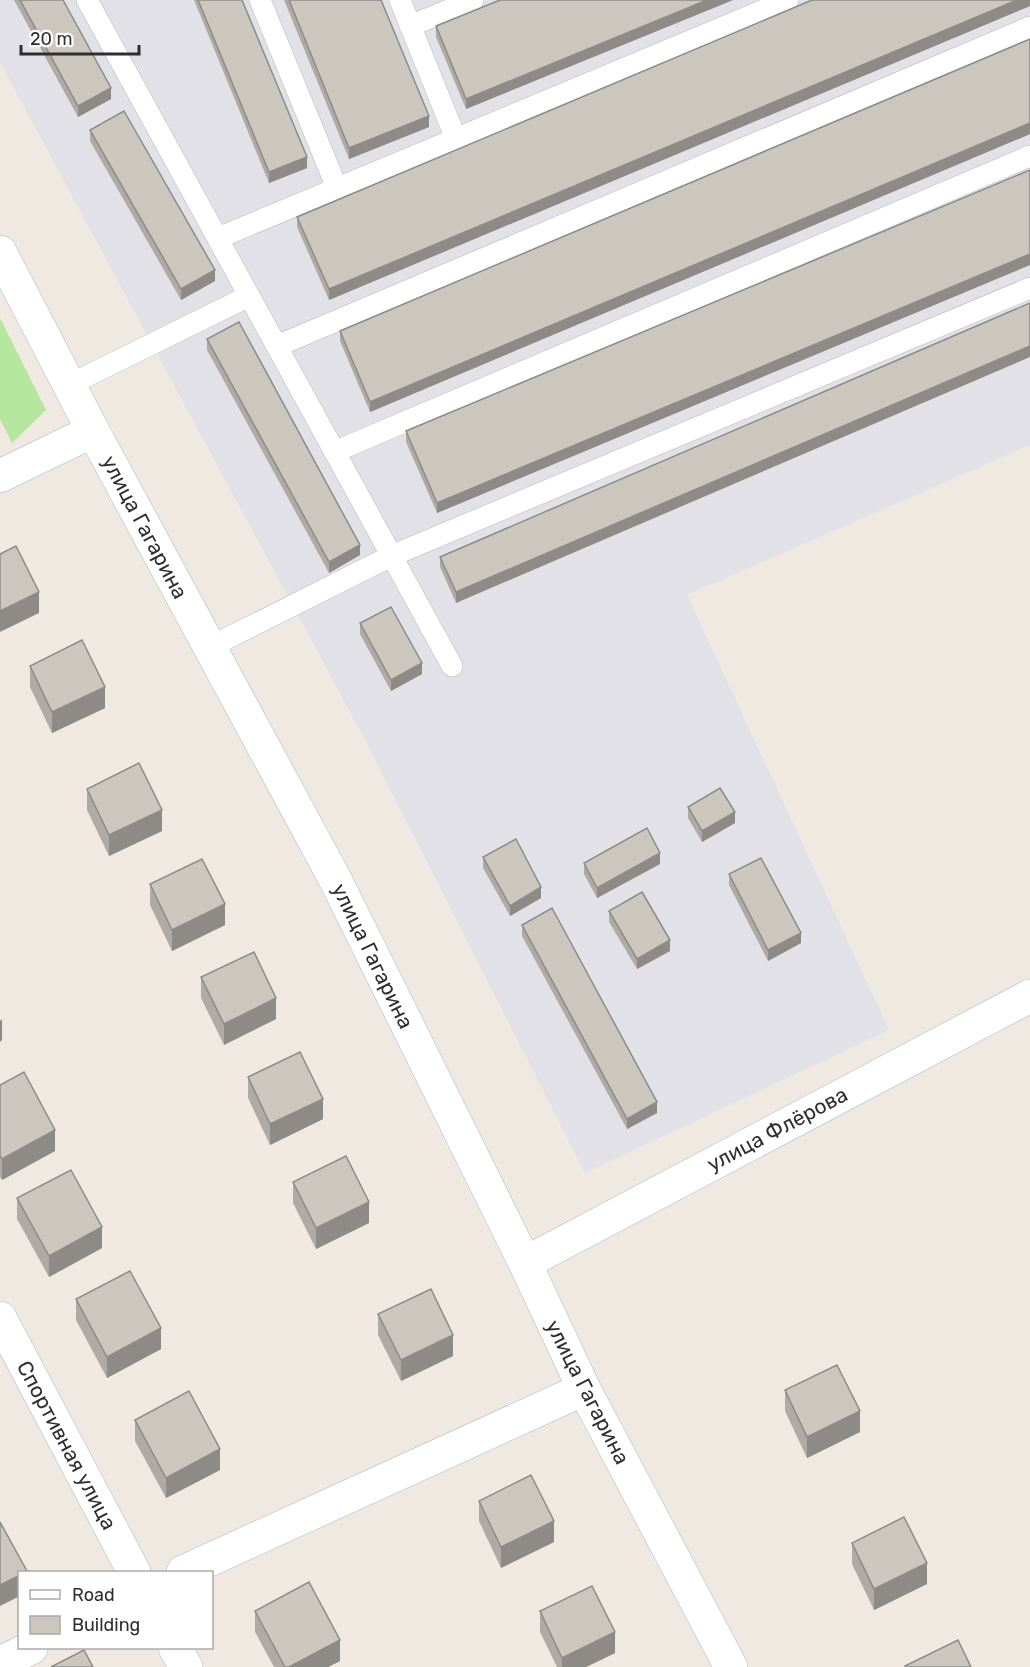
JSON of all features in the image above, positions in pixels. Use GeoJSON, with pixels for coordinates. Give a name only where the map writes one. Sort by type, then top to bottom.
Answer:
{"type":"FeatureCollection","features":[{"type":"Feature","properties":{"kind":"street","name":"улица Гагарина"},"geometry":{"type":"LineString","coordinates":[[0,252],[93,431],[336,881],[525,1263],[584,1389],[731,1667]]}},
{"type":"Feature","properties":{"kind":"street"},"geometry":{"type":"LineString","coordinates":[[0,476],[93,431]]}},
{"type":"Feature","properties":{"kind":"street","name":"улица Флёрова"},"geometry":{"type":"LineString","coordinates":[[525,1263],[1030,996]]}},
{"type":"Feature","properties":{"kind":"street","name":"Спортивная улица"},"geometry":{"type":"LineString","coordinates":[[0,1318],[133,1571]]}},
{"type":"Feature","properties":{"kind":"street"},"geometry":{"type":"LineString","coordinates":[[185,1571],[584,1389]]}},
{"type":"Feature","properties":{"kind":"street"},"geometry":{"type":"LineString","coordinates":[[0,1663],[27,1649]]}},
{"type":"Feature","properties":{"kind":"street"},"geometry":{"type":"LineString","coordinates":[[176,1649],[186,1667]]}},
{"type":"Feature","properties":{"kind":"lane"},"geometry":{"type":"LineString","coordinates":[[87,0],[452,666]]}},
{"type":"Feature","properties":{"kind":"lane"},"geometry":{"type":"LineString","coordinates":[[260,0],[337,188]]}},
{"type":"Feature","properties":{"kind":"lane"},"geometry":{"type":"LineString","coordinates":[[400,0],[456,139]]}},
{"type":"Feature","properties":{"kind":"lane"},"geometry":{"type":"LineString","coordinates":[[410,26],[472,0]]}},
{"type":"Feature","properties":{"kind":"lane"},"geometry":{"type":"LineString","coordinates":[[218,238],[788,0]]}},
{"type":"Feature","properties":{"kind":"lane"},"geometry":{"type":"LineString","coordinates":[[277,346],[1030,27]]}},
{"type":"Feature","properties":{"kind":"lane"},"geometry":{"type":"LineString","coordinates":[[334,452],[1030,156]]}},
{"type":"Feature","properties":{"kind":"lane"},"geometry":{"type":"LineString","coordinates":[[210,647],[391,556],[1030,288]]}},
{"type":"Feature","properties":{"kind":"lane"},"geometry":{"type":"LineString","coordinates":[[69,385],[249,296]]}},
{"type":"Feature","properties":{"kind":"shaded area"},"geometry":{"type":"Polygon","coordinates":[[[0,0],[1030,0],[1030,445],[687,595],[889,1030],[585,1173],[363,736],[0,62],[0,0]]]}},
{"type":"Feature","properties":{"kind":"green space"},"geometry":{"type":"Polygon","coordinates":[[[0,318],[46,410],[12,443],[0,419],[0,318]]]}},
{"type":"Feature","properties":{"kind":"building"},"geometry":{"type":"Polygon","coordinates":[[[20,0],[63,0],[111,88],[78,106],[20,0]]]}},
{"type":"Feature","properties":{"kind":"building"},"geometry":{"type":"Polygon","coordinates":[[[198,0],[242,0],[307,157],[269,172],[198,0]]]}},
{"type":"Feature","properties":{"kind":"building"},"geometry":{"type":"Polygon","coordinates":[[[289,0],[381,0],[429,116],[349,148],[289,0]]]}},
{"type":"Feature","properties":{"kind":"building"},"geometry":{"type":"Polygon","coordinates":[[[500,0],[707,0],[466,99],[436,26],[500,0]]]}},
{"type":"Feature","properties":{"kind":"building"},"geometry":{"type":"Polygon","coordinates":[[[812,0],[1017,0],[329,289],[297,217],[812,0]]]}},
{"type":"Feature","properties":{"kind":"building"},"geometry":{"type":"Polygon","coordinates":[[[1030,39],[1030,123],[370,402],[340,331],[1030,39]]]}},
{"type":"Feature","properties":{"kind":"building"},"geometry":{"type":"Polygon","coordinates":[[[124,111],[215,270],[181,289],[90,130],[124,111]]]}},
{"type":"Feature","properties":{"kind":"building"},"geometry":{"type":"Polygon","coordinates":[[[1030,170],[1030,254],[437,503],[406,431],[1030,170]]]}},
{"type":"Feature","properties":{"kind":"building"},"geometry":{"type":"Polygon","coordinates":[[[1030,303],[1030,346],[456,592],[440,557],[1030,303]]]}},
{"type":"Feature","properties":{"kind":"building"},"geometry":{"type":"Polygon","coordinates":[[[239,322],[360,545],[329,562],[207,339],[239,322]]]}},
{"type":"Feature","properties":{"kind":"building"},"geometry":{"type":"Polygon","coordinates":[[[16,546],[39,592],[0,611],[0,554],[16,546]]]}},
{"type":"Feature","properties":{"kind":"building"},"geometry":{"type":"Polygon","coordinates":[[[391,607],[422,663],[391,680],[360,623],[391,607]]]}},
{"type":"Feature","properties":{"kind":"building"},"geometry":{"type":"Polygon","coordinates":[[[82,640],[105,687],[52,712],[30,666],[82,640]]]}},
{"type":"Feature","properties":{"kind":"building"},"geometry":{"type":"Polygon","coordinates":[[[139,763],[162,810],[109,835],[87,789],[139,763]]]}},
{"type":"Feature","properties":{"kind":"building"},"geometry":{"type":"Polygon","coordinates":[[[720,788],[735,812],[702,831],[688,807],[720,788]]]}},
{"type":"Feature","properties":{"kind":"building"},"geometry":{"type":"Polygon","coordinates":[[[647,828],[660,853],[597,888],[584,863],[647,828]]]}},
{"type":"Feature","properties":{"kind":"building"},"geometry":{"type":"Polygon","coordinates":[[[516,839],[541,887],[510,906],[483,857],[516,839]]]}},
{"type":"Feature","properties":{"kind":"building"},"geometry":{"type":"Polygon","coordinates":[[[761,858],[801,933],[768,950],[729,874],[761,858]]]}},
{"type":"Feature","properties":{"kind":"building"},"geometry":{"type":"Polygon","coordinates":[[[202,859],[225,904],[172,930],[150,884],[202,859]]]}},
{"type":"Feature","properties":{"kind":"building"},"geometry":{"type":"Polygon","coordinates":[[[642,892],[670,940],[637,959],[609,911],[642,892]]]}},
{"type":"Feature","properties":{"kind":"building"},"geometry":{"type":"Polygon","coordinates":[[[552,908],[657,1102],[627,1119],[522,925],[552,908]]]}},
{"type":"Feature","properties":{"kind":"building"},"geometry":{"type":"Polygon","coordinates":[[[254,952],[276,998],[224,1024],[201,977],[254,952]]]}},
{"type":"Feature","properties":{"kind":"building"},"geometry":{"type":"Polygon","coordinates":[[[300,1052],[323,1099],[270,1124],[248,1077],[300,1052]]]}},
{"type":"Feature","properties":{"kind":"building"},"geometry":{"type":"Polygon","coordinates":[[[24,1072],[55,1130],[2,1159],[0,1156],[0,1085],[24,1072]]]}},
{"type":"Feature","properties":{"kind":"building"},"geometry":{"type":"Polygon","coordinates":[[[346,1156],[369,1202],[316,1228],[293,1182],[346,1156]]]}},
{"type":"Feature","properties":{"kind":"building"},"geometry":{"type":"Polygon","coordinates":[[[71,1170],[102,1227],[49,1256],[17,1198],[71,1170]]]}},
{"type":"Feature","properties":{"kind":"building"},"geometry":{"type":"Polygon","coordinates":[[[130,1271],[161,1328],[107,1357],[76,1299],[130,1271]]]}},
{"type":"Feature","properties":{"kind":"building"},"geometry":{"type":"Polygon","coordinates":[[[431,1289],[453,1335],[401,1360],[378,1314],[431,1289]]]}},
{"type":"Feature","properties":{"kind":"building"},"geometry":{"type":"Polygon","coordinates":[[[837,1365],[860,1411],[807,1437],[785,1390],[837,1365]]]}},
{"type":"Feature","properties":{"kind":"building"},"geometry":{"type":"Polygon","coordinates":[[[189,1391],[220,1449],[166,1478],[135,1420],[189,1391]]]}},
{"type":"Feature","properties":{"kind":"building"},"geometry":{"type":"Polygon","coordinates":[[[531,1475],[554,1521],[501,1547],[479,1501],[531,1475]]]}},
{"type":"Feature","properties":{"kind":"building"},"geometry":{"type":"Polygon","coordinates":[[[904,1517],[927,1563],[874,1589],[852,1543],[904,1517]]]}},
{"type":"Feature","properties":{"kind":"building"},"geometry":{"type":"Polygon","coordinates":[[[0,1522],[27,1571],[18,1571],[18,1576],[0,1585],[0,1522]]]}},
{"type":"Feature","properties":{"kind":"building"},"geometry":{"type":"Polygon","coordinates":[[[309,1582],[340,1640],[285,1667],[255,1611],[309,1582]]]}},
{"type":"Feature","properties":{"kind":"building"},"geometry":{"type":"Polygon","coordinates":[[[592,1586],[615,1632],[562,1658],[540,1611],[592,1586]]]}},
{"type":"Feature","properties":{"kind":"building"},"geometry":{"type":"Polygon","coordinates":[[[958,1640],[971,1667],[905,1666],[958,1640]]]}},
{"type":"Feature","properties":{"kind":"building"},"geometry":{"type":"Polygon","coordinates":[[[84,1650],[93,1667],[51,1667],[84,1650]]]}}]}
